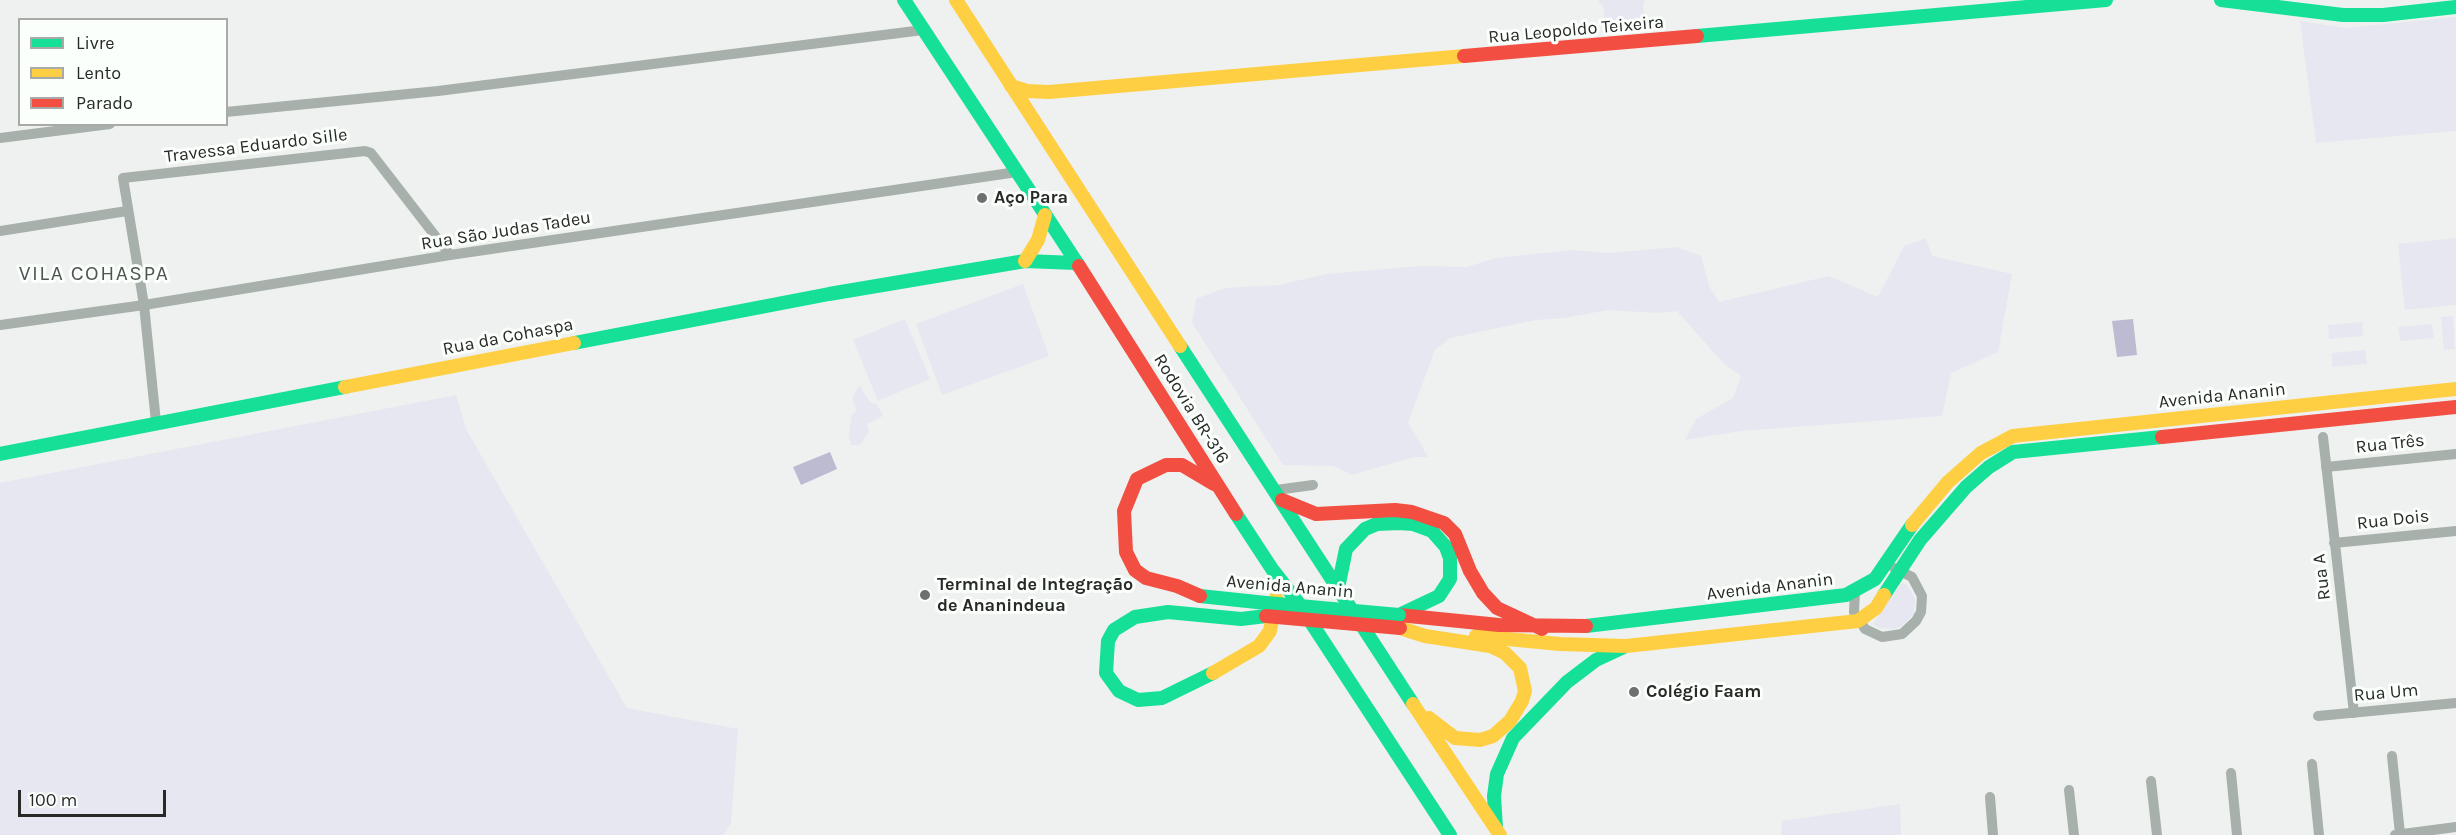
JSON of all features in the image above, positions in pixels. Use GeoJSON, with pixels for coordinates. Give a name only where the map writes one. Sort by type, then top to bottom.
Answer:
{"type":"FeatureCollection","features":[{"type":"Feature","properties":{"kind":"main road","name":"Rodovia BR-316"},"geometry":{"type":"LineString","coordinates":[[904,0],[1156,384],[1272,569],[1297,601],[1450,835]]}},
{"type":"Feature","properties":{"kind":"main road","name":"Rodovia BR-316"},"geometry":{"type":"LineString","coordinates":[[956,0],[1279,495],[1407,696],[1498,831]]}},
{"type":"Feature","properties":{"kind":"main road","name":"Rua Leopoldo Teixeira"},"geometry":{"type":"LineString","coordinates":[[1011,86],[1028,91],[1049,92],[2106,0]]}},
{"type":"Feature","properties":{"kind":"main road"},"geometry":{"type":"LineString","coordinates":[[2221,0],[2343,15],[2384,15],[2456,8]]}},
{"type":"Feature","properties":{"kind":"main road"},"geometry":{"type":"LineString","coordinates":[[1032,116],[1039,100],[1049,92]]}},
{"type":"Feature","properties":{"kind":"main road"},"geometry":{"type":"LineString","coordinates":[[1025,261],[1038,240],[1045,215]]}},
{"type":"Feature","properties":{"kind":"main road","name":"Rua da Cohaspa"},"geometry":{"type":"LineString","coordinates":[[0,454],[156,422],[829,294],[1025,261],[1076,263]]}},
{"type":"Feature","properties":{"kind":"main road","name":"Avenida Ananin"},"geometry":{"type":"LineString","coordinates":[[1399,622],[1542,629],[1571,628],[1837,597],[1855,591],[1875,579],[1886,567],[1922,511],[1948,482],[1981,453],[2013,436],[2456,389]]}},
{"type":"Feature","properties":{"kind":"main road","name":"Avenida Ananin"},"geometry":{"type":"LineString","coordinates":[[1219,487],[1199,473],[1182,465],[1166,465],[1137,479],[1124,511],[1125,552],[1135,570],[1146,578],[1177,586],[1200,596],[1266,609],[1399,622],[1560,644],[1626,646],[1858,621],[1876,608],[1903,571],[1920,540],[1966,487],[1989,467],[2013,452],[2456,406]]}},
{"type":"Feature","properties":{"kind":"main road"},"geometry":{"type":"LineString","coordinates":[[1279,495],[1316,514],[1395,510],[1412,512],[1437,520],[1455,534],[1476,584],[1497,608],[1542,629]]}},
{"type":"Feature","properties":{"kind":"main road"},"geometry":{"type":"LineString","coordinates":[[1338,588],[1341,563],[1346,549],[1365,529],[1377,524],[1399,523],[1413,524],[1432,531],[1446,547],[1450,558],[1450,579],[1439,596],[1399,622],[1425,636],[1467,640],[1505,652],[1520,668],[1524,681],[1522,701],[1510,721],[1493,736],[1480,740],[1455,738],[1436,726],[1407,696]]}},
{"type":"Feature","properties":{"kind":"main road"},"geometry":{"type":"LineString","coordinates":[[1266,609],[1241,619],[1168,612],[1135,617],[1126,621],[1111,635],[1106,648],[1106,673],[1113,686],[1125,695],[1151,700],[1187,688],[1259,646],[1270,631],[1276,610],[1272,569]]}},
{"type":"Feature","properties":{"kind":"main road"},"geometry":{"type":"LineString","coordinates":[[1498,831],[1494,811],[1497,774],[1502,758],[1513,738],[1567,682],[1596,660],[1626,646]]}},
{"type":"Feature","properties":{"kind":"street"},"geometry":{"type":"LineString","coordinates":[[228,112],[438,91],[923,30]]}},
{"type":"Feature","properties":{"kind":"street"},"geometry":{"type":"LineString","coordinates":[[0,138],[94,126]]}},
{"type":"Feature","properties":{"kind":"street","name":"Travessa Eduardo Sille"},"geometry":{"type":"LineString","coordinates":[[127,211],[123,178],[365,151],[371,153],[450,255]]}},
{"type":"Feature","properties":{"kind":"street","name":"Rua São Judas Tadeu"},"geometry":{"type":"LineString","coordinates":[[0,324],[144,306],[450,255],[1017,172]]}},
{"type":"Feature","properties":{"kind":"street"},"geometry":{"type":"LineString","coordinates":[[0,231],[127,211],[144,306],[156,422]]}},
{"type":"Feature","properties":{"kind":"street","name":"Rua A"},"geometry":{"type":"LineString","coordinates":[[2323,437],[2354,712]]}},
{"type":"Feature","properties":{"kind":"street","name":"Rua Três"},"geometry":{"type":"LineString","coordinates":[[2326,467],[2456,454]]}},
{"type":"Feature","properties":{"kind":"street"},"geometry":{"type":"LineString","coordinates":[[1279,495],[1313,485]]}},
{"type":"Feature","properties":{"kind":"street","name":"Rua Dois"},"geometry":{"type":"LineString","coordinates":[[2334,543],[2456,531]]}},
{"type":"Feature","properties":{"kind":"street"},"geometry":{"type":"LineString","coordinates":[[1855,591],[1853,601],[1858,621],[1873,634],[1892,637],[1902,634],[1916,621],[1921,612],[1922,596],[1918,586],[1903,571],[1886,567]]}},
{"type":"Feature","properties":{"kind":"street","name":"Rua Um"},"geometry":{"type":"LineString","coordinates":[[2318,716],[2456,703]]}},
{"type":"Feature","properties":{"kind":"street"},"geometry":{"type":"LineString","coordinates":[[2392,756],[2400,834]]}},
{"type":"Feature","properties":{"kind":"street"},"geometry":{"type":"LineString","coordinates":[[2312,764],[2319,835]]}},
{"type":"Feature","properties":{"kind":"street"},"geometry":{"type":"LineString","coordinates":[[2231,773],[2237,835]]}},
{"type":"Feature","properties":{"kind":"street"},"geometry":{"type":"LineString","coordinates":[[2151,781],[2157,835]]}},
{"type":"Feature","properties":{"kind":"street"},"geometry":{"type":"LineString","coordinates":[[2069,790],[2074,835]]}},
{"type":"Feature","properties":{"kind":"street"},"geometry":{"type":"LineString","coordinates":[[1990,797],[1993,835]]}},
{"type":"Feature","properties":{"kind":"street"},"geometry":{"type":"LineString","coordinates":[[2394,835],[2456,827]]}},
{"type":"Feature","properties":{"kind":"shaded area"},"geometry":{"type":"Polygon","coordinates":[[[1598,0],[1645,0],[1643,4],[1645,25],[1603,28],[1604,8],[1598,0]]]}},
{"type":"Feature","properties":{"kind":"shaded area"},"geometry":{"type":"Polygon","coordinates":[[[2456,17],[2456,131],[2316,143],[2300,21],[2345,28],[2456,17]]]}},
{"type":"Feature","properties":{"kind":"shaded area"},"geometry":{"type":"Polygon","coordinates":[[[1926,238],[1932,256],[2012,274],[1998,352],[1951,373],[1942,416],[1741,431],[1685,440],[1696,419],[1733,398],[1741,376],[1723,363],[1677,311],[1658,313],[1608,310],[1564,318],[1536,320],[1450,338],[1435,350],[1408,422],[1428,457],[1414,457],[1351,475],[1333,466],[1283,465],[1192,323],[1196,299],[1225,288],[1279,285],[1326,274],[1421,266],[1467,267],[1496,258],[1573,250],[1609,253],[1677,247],[1701,256],[1709,286],[1719,302],[1829,276],[1878,297],[1904,246],[1926,238]]]}},
{"type":"Feature","properties":{"kind":"shaded area"},"geometry":{"type":"Polygon","coordinates":[[[2456,238],[2456,305],[2405,310],[2398,244],[2456,238]]]}},
{"type":"Feature","properties":{"kind":"shaded area"},"geometry":{"type":"Polygon","coordinates":[[[1023,284],[1049,356],[942,395],[916,324],[1023,284]]]}},
{"type":"Feature","properties":{"kind":"shaded area"},"geometry":{"type":"Polygon","coordinates":[[[2453,316],[2455,349],[2444,350],[2441,317],[2453,316]]]}},
{"type":"Feature","properties":{"kind":"shaded area"},"geometry":{"type":"Polygon","coordinates":[[[905,319],[930,379],[878,401],[853,340],[905,319]]]}},
{"type":"Feature","properties":{"kind":"shaded area"},"geometry":{"type":"Polygon","coordinates":[[[2362,322],[2363,336],[2329,339],[2328,325],[2362,322]]]}},
{"type":"Feature","properties":{"kind":"shaded area"},"geometry":{"type":"Polygon","coordinates":[[[2432,324],[2434,338],[2400,341],[2398,327],[2432,324]]]}},
{"type":"Feature","properties":{"kind":"shaded area"},"geometry":{"type":"Polygon","coordinates":[[[2365,350],[2367,364],[2332,367],[2332,353],[2365,350]]]}},
{"type":"Feature","properties":{"kind":"shaded area"},"geometry":{"type":"Polygon","coordinates":[[[859,385],[871,403],[877,404],[883,416],[867,424],[869,431],[860,445],[851,445],[849,435],[852,414],[857,411],[852,399],[859,385]]]}},
{"type":"Feature","properties":{"kind":"shaded area"},"geometry":{"type":"Polygon","coordinates":[[[456,395],[467,431],[627,708],[738,729],[731,823],[723,835],[0,835],[0,483],[456,395]]]}},
{"type":"Feature","properties":{"kind":"shaded area"},"geometry":{"type":"Polygon","coordinates":[[[1902,582],[1908,586],[1915,599],[1914,614],[1901,627],[1879,628],[1873,624],[1902,582]]]}},
{"type":"Feature","properties":{"kind":"shaded area"},"geometry":{"type":"Polygon","coordinates":[[[1900,804],[1901,835],[1781,835],[1782,821],[1900,804]]]}},
{"type":"Feature","properties":{"kind":"water"},"geometry":{"type":"Polygon","coordinates":[[[2133,319],[2137,355],[2117,357],[2112,321],[2133,319]]]}},
{"type":"Feature","properties":{"kind":"water"},"geometry":{"type":"Polygon","coordinates":[[[830,452],[837,469],[801,485],[793,467],[830,452]]]}},
{"type":"Feature","properties":{"kind":"traffic: fast"},"geometry":{"type":"LineString","coordinates":[[904,0],[1079,266]]}},
{"type":"Feature","properties":{"kind":"traffic: fast"},"geometry":{"type":"LineString","coordinates":[[1697,36],[2106,0]]}},
{"type":"Feature","properties":{"kind":"traffic: fast"},"geometry":{"type":"LineString","coordinates":[[2221,0],[2343,15],[2383,15],[2456,7]]}},
{"type":"Feature","properties":{"kind":"traffic: fast"},"geometry":{"type":"LineString","coordinates":[[574,343],[829,294],[1025,261],[1076,263]]}},
{"type":"Feature","properties":{"kind":"traffic: fast"},"geometry":{"type":"LineString","coordinates":[[1180,346],[1413,704]]}},
{"type":"Feature","properties":{"kind":"traffic: fast"},"geometry":{"type":"LineString","coordinates":[[0,454],[345,387]]}},
{"type":"Feature","properties":{"kind":"traffic: fast"},"geometry":{"type":"LineString","coordinates":[[1884,595],[1920,540],[1966,487],[1989,467],[2013,452],[2162,437]]}},
{"type":"Feature","properties":{"kind":"traffic: fast"},"geometry":{"type":"LineString","coordinates":[[1236,514],[1272,569],[1297,601],[1450,835]]}},
{"type":"Feature","properties":{"kind":"traffic: fast"},"geometry":{"type":"LineString","coordinates":[[1338,588],[1346,549],[1365,529],[1377,524],[1399,523],[1413,524],[1432,531],[1446,547],[1450,558],[1450,579],[1439,596],[1399,615]]}},
{"type":"Feature","properties":{"kind":"traffic: fast"},"geometry":{"type":"LineString","coordinates":[[1586,626],[1846,595],[1875,579],[1912,525]]}},
{"type":"Feature","properties":{"kind":"traffic: fast"},"geometry":{"type":"LineString","coordinates":[[1200,596],[1266,603]]}},
{"type":"Feature","properties":{"kind":"traffic: fast"},"geometry":{"type":"LineString","coordinates":[[1266,603],[1399,615]]}},
{"type":"Feature","properties":{"kind":"traffic: fast"},"geometry":{"type":"LineString","coordinates":[[1213,673],[1162,698],[1138,700],[1119,691],[1106,673],[1108,641],[1114,630],[1135,617],[1168,612],[1241,619],[1266,616]]}},
{"type":"Feature","properties":{"kind":"traffic: fast"},"geometry":{"type":"LineString","coordinates":[[1496,828],[1494,796],[1497,774],[1513,738],[1567,682],[1596,660],[1626,646]]}},
{"type":"Feature","properties":{"kind":"traffic: slow"},"geometry":{"type":"LineString","coordinates":[[956,0],[1180,346]]}},
{"type":"Feature","properties":{"kind":"traffic: slow"},"geometry":{"type":"LineString","coordinates":[[1011,86],[1027,91],[1049,92],[1464,56]]}},
{"type":"Feature","properties":{"kind":"traffic: slow"},"geometry":{"type":"LineString","coordinates":[[1025,261],[1038,240],[1045,215]]}},
{"type":"Feature","properties":{"kind":"traffic: slow"},"geometry":{"type":"LineString","coordinates":[[345,387],[574,343]]}},
{"type":"Feature","properties":{"kind":"traffic: slow"},"geometry":{"type":"LineString","coordinates":[[1912,525],[1948,482],[1981,453],[2013,436],[2456,389]]}},
{"type":"Feature","properties":{"kind":"traffic: slow"},"geometry":{"type":"LineString","coordinates":[[1476,636],[1560,644],[1626,646],[1858,621],[1876,608],[1884,595]]}},
{"type":"Feature","properties":{"kind":"traffic: slow"},"geometry":{"type":"LineString","coordinates":[[1213,673],[1259,646],[1270,631],[1276,598]]}},
{"type":"Feature","properties":{"kind":"traffic: slow"},"geometry":{"type":"LineString","coordinates":[[1400,628],[1425,636],[1490,646],[1505,653],[1520,668],[1525,691],[1522,701],[1510,721],[1493,736],[1480,740],[1455,738],[1429,718]]}},
{"type":"Feature","properties":{"kind":"traffic: slow"},"geometry":{"type":"LineString","coordinates":[[1413,704],[1500,835]]}},
{"type":"Feature","properties":{"kind":"traffic: jam"},"geometry":{"type":"LineString","coordinates":[[1464,56],[1697,36]]}},
{"type":"Feature","properties":{"kind":"traffic: jam"},"geometry":{"type":"LineString","coordinates":[[1079,266],[1236,514]]}},
{"type":"Feature","properties":{"kind":"traffic: jam"},"geometry":{"type":"LineString","coordinates":[[2162,437],[2456,407]]}},
{"type":"Feature","properties":{"kind":"traffic: jam"},"geometry":{"type":"LineString","coordinates":[[1200,596],[1177,586],[1146,578],[1135,570],[1126,552],[1124,511],[1137,479],[1166,465],[1182,465],[1214,484]]}},
{"type":"Feature","properties":{"kind":"traffic: jam"},"geometry":{"type":"LineString","coordinates":[[1282,500],[1316,514],[1395,510],[1412,512],[1444,523],[1455,534],[1470,571],[1483,593],[1497,608],[1542,629]]}},
{"type":"Feature","properties":{"kind":"traffic: jam"},"geometry":{"type":"LineString","coordinates":[[1399,615],[1499,625],[1586,626]]}},
{"type":"Feature","properties":{"kind":"traffic: jam"},"geometry":{"type":"LineString","coordinates":[[1266,616],[1400,628]]}},
{"type":"Feature","properties":{"kind":"place","name":"Aço Para"},"geometry":{"type":"Point","coordinates":[982,198]}},
{"type":"Feature","properties":{"kind":"place","name":"Terminal de Integração de Ananindeua"},"geometry":{"type":"Point","coordinates":[925,595]}},
{"type":"Feature","properties":{"kind":"place","name":"Colégio Faam"},"geometry":{"type":"Point","coordinates":[1634,692]}},
{"type":"Feature","properties":{"kind":"district","name":"VILA COHASPA"},"geometry":{"type":"Point","coordinates":[94,274]}}]}
